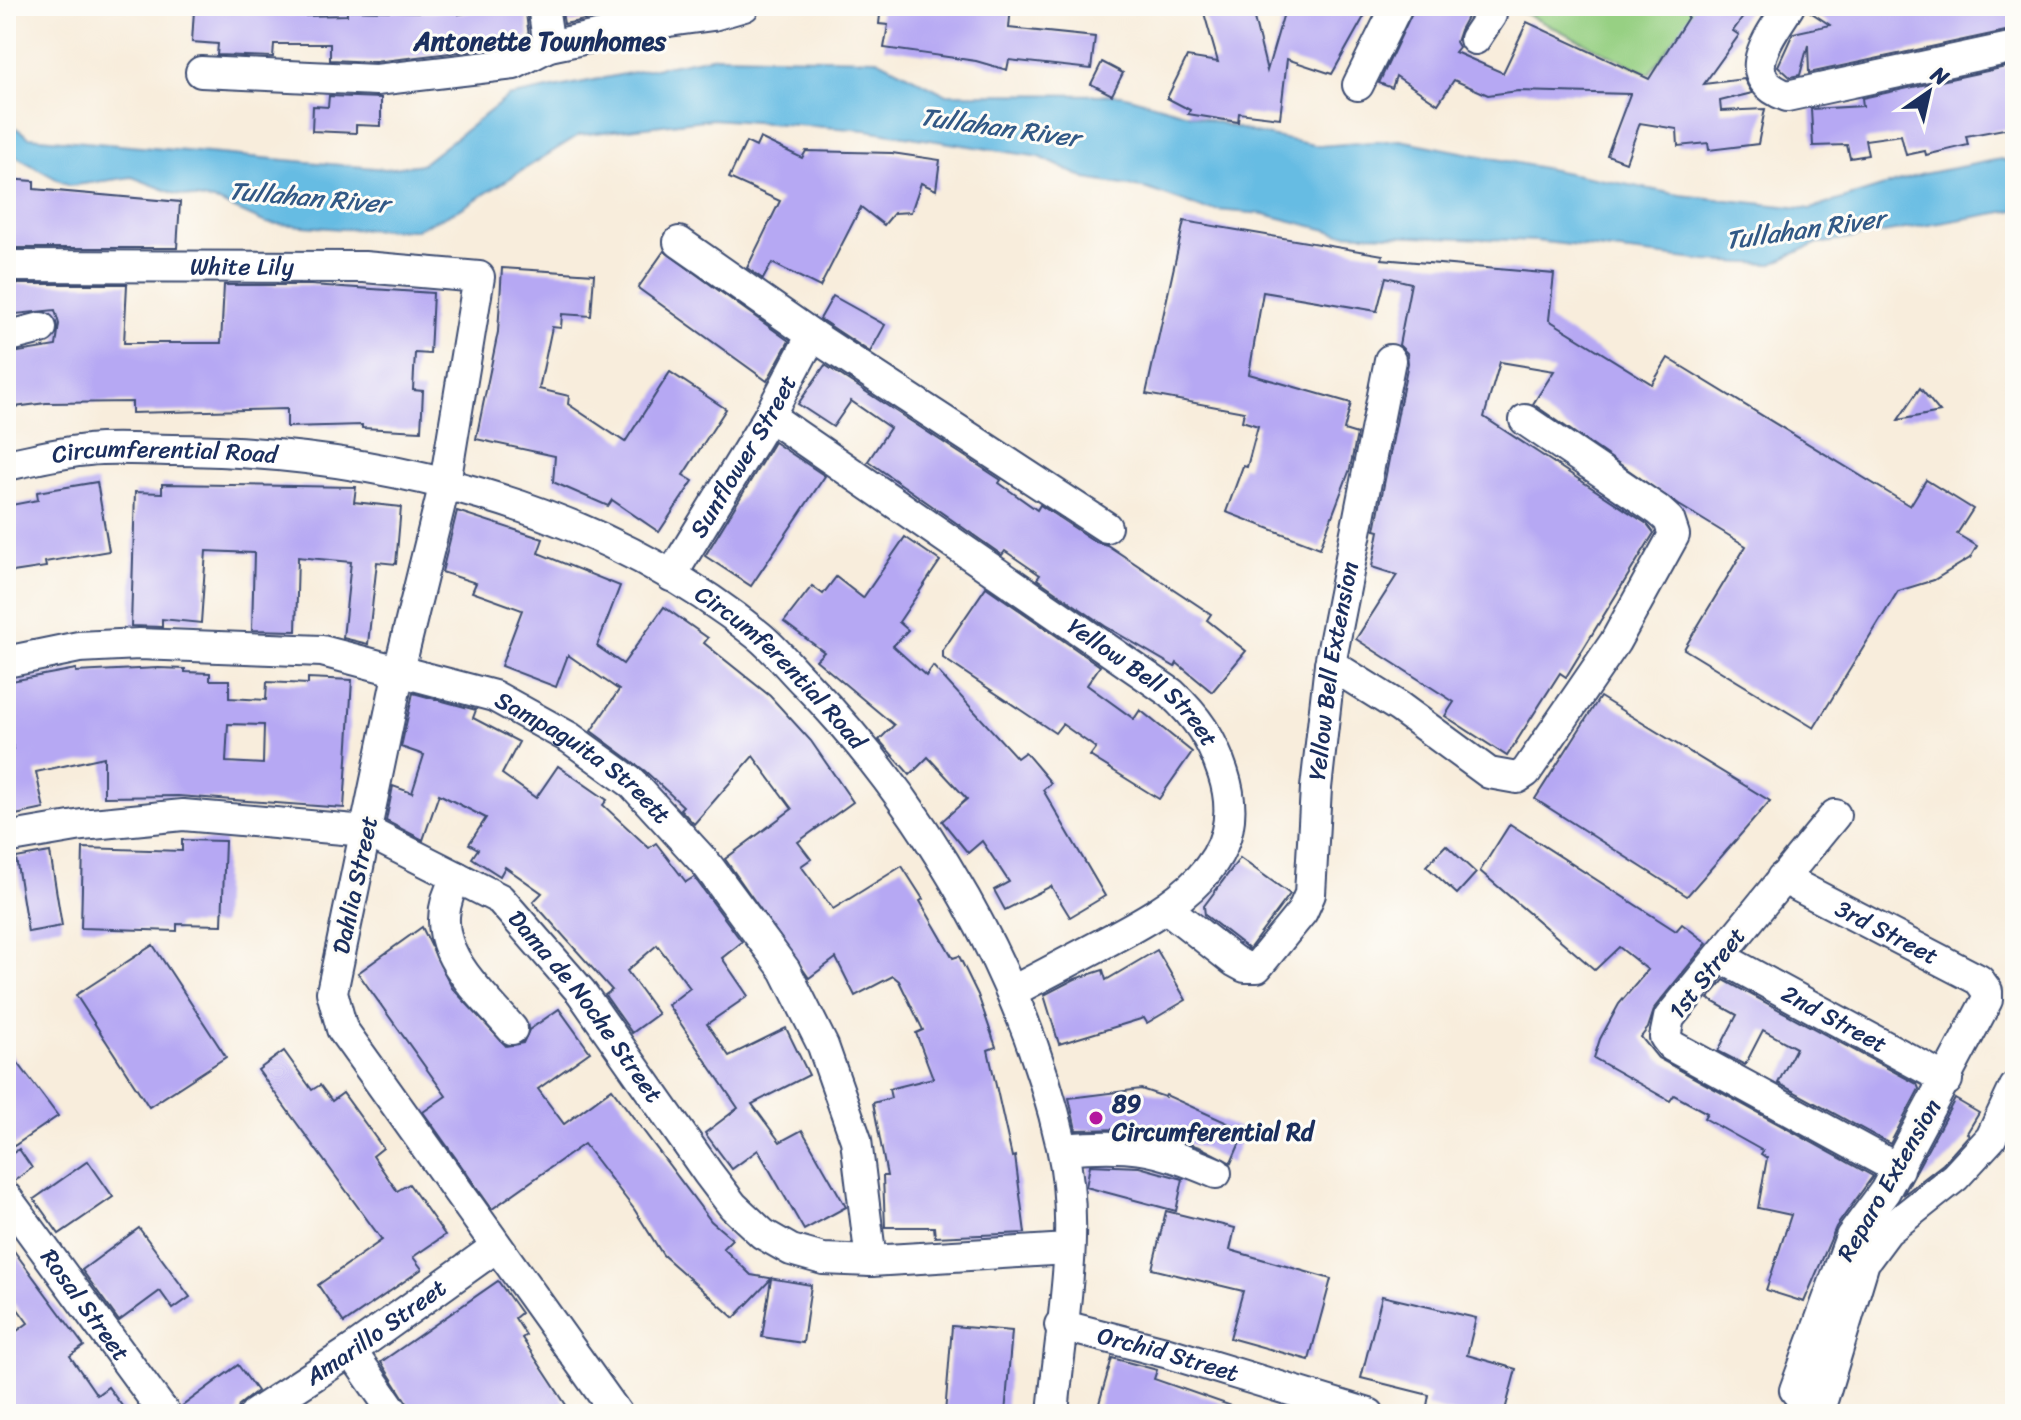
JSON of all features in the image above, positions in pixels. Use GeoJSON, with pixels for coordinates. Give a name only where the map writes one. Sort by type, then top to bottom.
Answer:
{"type":"FeatureCollection","features":[{"type":"Feature","properties":{"kind":"street"},"geometry":{"type":"LineString","coordinates":[[543,6],[549,46]]}},
{"type":"Feature","properties":{"kind":"street"},"geometry":{"type":"LineString","coordinates":[[201,72],[376,80],[514,64],[549,46],[713,15],[744,6]]}},
{"type":"Feature","properties":{"kind":"street"},"geometry":{"type":"LineString","coordinates":[[1358,85],[1397,6]]}},
{"type":"Feature","properties":{"kind":"street"},"geometry":{"type":"LineString","coordinates":[[1475,39],[1491,15],[1491,6]]}},
{"type":"Feature","properties":{"kind":"street"},"geometry":{"type":"LineString","coordinates":[[1789,6],[1760,60],[1760,75],[1772,91],[1787,96],[2015,47]]}},
{"type":"Feature","properties":{"kind":"street"},"geometry":{"type":"LineString","coordinates":[[679,242],[812,335],[1106,527]]}},
{"type":"Feature","properties":{"kind":"street","name":"White Lily"},"geometry":{"type":"LineString","coordinates":[[6,266],[364,267],[479,277]]}},
{"type":"Feature","properties":{"kind":"street","name":"Dahlia Street"},"geometry":{"type":"LineString","coordinates":[[479,277],[445,483],[399,670],[332,992],[342,1029],[617,1414]]}},
{"type":"Feature","properties":{"kind":"street"},"geometry":{"type":"LineString","coordinates":[[6,337],[41,328]]}},
{"type":"Feature","properties":{"kind":"street","name":"Sunflower Street"},"geometry":{"type":"LineString","coordinates":[[671,576],[769,416],[812,335]]}},
{"type":"Feature","properties":{"kind":"street","name":"Yellow Bell Extension"},"geometry":{"type":"LineString","coordinates":[[1168,909],[1234,961],[1245,967],[1257,967],[1302,912],[1310,894],[1316,788],[1330,664],[1390,360]]}},
{"type":"Feature","properties":{"kind":"street","name":"Yellow Bell Street"},"geometry":{"type":"LineString","coordinates":[[769,416],[1171,693],[1194,714],[1213,743],[1227,785],[1229,824],[1212,863],[1168,909],[1013,991]]}},
{"type":"Feature","properties":{"kind":"street"},"geometry":{"type":"LineString","coordinates":[[1330,664],[1399,707],[1489,773],[1517,778],[1526,772],[1615,642],[1674,535],[1669,520],[1658,510],[1525,420]]}},
{"type":"Feature","properties":{"kind":"street","name":"Circumferential Road"},"geometry":{"type":"LineString","coordinates":[[6,465],[89,450],[237,450],[394,471],[445,483],[597,535],[671,576],[760,637],[847,726],[923,829],[1013,991],[1063,1149],[1068,1249],[1053,1414]]}},
{"type":"Feature","properties":{"kind":"street","name":"Sampaguita Streett"},"geometry":{"type":"LineString","coordinates":[[6,662],[79,647],[202,644],[322,651],[494,696],[570,738],[632,783],[708,866],[785,970],[823,1046],[856,1140],[871,1261]]}},
{"type":"Feature","properties":{"kind":"street","name":"Dama de Noche Street"},"geometry":{"type":"LineString","coordinates":[[6,838],[82,825],[183,815],[366,831],[500,899],[581,992],[733,1206],[763,1234],[791,1250],[823,1259],[871,1261],[1068,1249]]}},
{"type":"Feature","properties":{"kind":"street","name":"1st Street"},"geometry":{"type":"LineString","coordinates":[[1835,815],[1669,1018],[1665,1037],[1672,1046],[1898,1169]]}},
{"type":"Feature","properties":{"kind":"street"},"geometry":{"type":"LineString","coordinates":[[457,877],[443,912],[444,942],[478,990],[512,1029]]}},
{"type":"Feature","properties":{"kind":"street","name":"3rd Street"},"geometry":{"type":"LineString","coordinates":[[1782,878],[1979,980],[1987,991]]}},
{"type":"Feature","properties":{"kind":"street","name":"2nd Street"},"geometry":{"type":"LineString","coordinates":[[1720,957],[1947,1080]]}},
{"type":"Feature","properties":{"kind":"street","name":"Reparo Extension"},"geometry":{"type":"LineString","coordinates":[[1816,1414],[1795,1390],[1851,1237],[1898,1169],[1987,1000],[1987,991]]}},
{"type":"Feature","properties":{"kind":"street"},"geometry":{"type":"LineString","coordinates":[[1816,1414],[1864,1262],[1887,1231],[1955,1177],[1991,1138],[2015,1087]]}},
{"type":"Feature","properties":{"kind":"street"},"geometry":{"type":"LineString","coordinates":[[1063,1149],[1097,1146],[1156,1149],[1216,1173]]}},
{"type":"Feature","properties":{"kind":"street","name":"Rosal Street"},"geometry":{"type":"LineString","coordinates":[[6,1197],[165,1414]]}},
{"type":"Feature","properties":{"kind":"street","name":"Amarillo Street"},"geometry":{"type":"LineString","coordinates":[[255,1414],[351,1351],[496,1247]]}},
{"type":"Feature","properties":{"kind":"street","name":"Orchid Street"},"geometry":{"type":"LineString","coordinates":[[1060,1325],[1165,1352],[1369,1414]]}},
{"type":"Feature","properties":{"kind":"street"},"geometry":{"type":"LineString","coordinates":[[351,1351],[395,1414]]}},
{"type":"Feature","properties":{"kind":"green space"},"geometry":{"type":"Polygon","coordinates":[[[1509,6],[1698,6],[1649,74],[1509,6]]]}},
{"type":"Feature","properties":{"kind":"water","name":"Tullahan River"},"geometry":{"type":"Polygon","coordinates":[[[716,56],[877,59],[945,94],[1122,95],[1255,133],[1319,146],[1400,140],[1680,195],[1811,209],[1923,174],[2001,159],[2015,164],[2015,210],[1813,245],[1772,264],[1706,261],[1536,241],[1339,233],[1264,214],[1204,209],[1148,189],[1086,179],[1040,157],[866,130],[712,119],[579,135],[462,208],[415,230],[341,229],[266,223],[219,202],[176,194],[132,177],[69,186],[6,151],[6,121],[29,137],[386,169],[422,164],[508,97],[716,56]]]}},
{"type":"Feature","properties":{"kind":"building"},"geometry":{"type":"Polygon","coordinates":[[[525,6],[529,36],[509,46],[375,62],[330,60],[330,44],[274,44],[273,57],[217,55],[218,44],[192,42],[194,10],[303,16],[347,15],[347,10],[434,12],[459,8],[459,14],[525,6]]]}},
{"type":"Feature","properties":{"kind":"building"},"geometry":{"type":"Polygon","coordinates":[[[561,6],[608,6],[610,15],[564,24],[561,6]]]}},
{"type":"Feature","properties":{"kind":"building"},"geometry":{"type":"Polygon","coordinates":[[[881,6],[1011,6],[1009,28],[1095,37],[1091,69],[1009,60],[1007,70],[976,61],[884,48],[888,25],[879,24],[881,6]]]}},
{"type":"Feature","properties":{"kind":"building"},"geometry":{"type":"Polygon","coordinates":[[[1202,6],[1251,6],[1267,71],[1286,6],[1370,6],[1332,74],[1287,59],[1280,118],[1239,113],[1238,122],[1188,114],[1190,110],[1167,98],[1187,57],[1218,62],[1202,6]]]}},
{"type":"Feature","properties":{"kind":"building"},"geometry":{"type":"Polygon","coordinates":[[[1415,6],[1434,6],[1443,13],[1448,6],[1473,6],[1460,30],[1456,42],[1459,47],[1455,52],[1503,73],[1527,22],[1649,79],[1695,6],[1751,6],[1733,31],[1739,35],[1704,84],[1744,79],[1752,93],[1720,101],[1721,111],[1765,109],[1758,144],[1709,150],[1708,143],[1678,146],[1677,129],[1640,123],[1626,162],[1607,155],[1630,94],[1518,91],[1488,95],[1454,80],[1438,104],[1396,76],[1392,88],[1379,83],[1415,6]]]}},
{"type":"Feature","properties":{"kind":"building"},"geometry":{"type":"Polygon","coordinates":[[[1807,6],[2015,6],[2015,29],[1809,73],[1808,45],[1800,75],[1790,77],[1778,66],[1793,33],[1830,25],[1806,9],[1807,6]]]}},
{"type":"Feature","properties":{"kind":"building"},"geometry":{"type":"Polygon","coordinates":[[[1102,62],[1123,73],[1112,95],[1091,84],[1102,62]]]}},
{"type":"Feature","properties":{"kind":"building"},"geometry":{"type":"Polygon","coordinates":[[[2015,65],[2015,127],[1966,136],[1968,145],[1926,155],[1925,151],[1906,155],[1901,135],[1865,140],[1868,155],[1850,158],[1847,145],[1813,146],[1811,109],[1863,106],[1862,98],[2015,65]]]}},
{"type":"Feature","properties":{"kind":"building"},"geometry":{"type":"Polygon","coordinates":[[[329,96],[381,98],[381,126],[356,125],[356,133],[312,131],[313,106],[328,107],[329,96]]]}},
{"type":"Feature","properties":{"kind":"building"},"geometry":{"type":"Polygon","coordinates":[[[760,138],[802,158],[806,151],[892,153],[940,160],[936,190],[921,183],[911,212],[894,213],[884,225],[861,207],[820,287],[772,263],[763,279],[747,268],[780,201],[729,178],[746,142],[756,147],[760,138]]]}},
{"type":"Feature","properties":{"kind":"building"},"geometry":{"type":"Polygon","coordinates":[[[6,179],[34,181],[34,189],[180,202],[177,248],[6,248],[6,179]]]}},
{"type":"Feature","properties":{"kind":"building"},"geometry":{"type":"Polygon","coordinates":[[[1184,221],[1383,255],[1382,259],[1554,274],[1549,320],[1652,384],[1668,358],[1910,506],[1926,480],[1973,509],[1957,534],[1977,546],[1970,558],[1934,580],[1898,591],[1814,728],[1684,649],[1746,546],[1679,505],[1533,404],[1554,371],[1500,362],[1484,417],[1647,524],[1654,533],[1566,677],[1560,673],[1507,756],[1445,716],[1454,702],[1356,639],[1397,575],[1372,567],[1379,531],[1375,530],[1408,363],[1407,353],[1399,345],[1411,283],[1386,277],[1377,311],[1263,292],[1249,374],[1351,403],[1344,430],[1357,434],[1350,469],[1320,548],[1226,512],[1243,466],[1247,467],[1258,426],[1242,421],[1244,412],[1146,394],[1184,221]]]}},
{"type":"Feature","properties":{"kind":"building"},"geometry":{"type":"Polygon","coordinates":[[[664,251],[789,341],[767,381],[638,288],[664,251]]]}},
{"type":"Feature","properties":{"kind":"building"},"geometry":{"type":"Polygon","coordinates":[[[502,268],[594,274],[591,316],[562,314],[561,328],[552,327],[539,389],[569,396],[568,404],[625,442],[670,372],[726,409],[683,475],[693,481],[659,532],[612,500],[608,506],[553,482],[555,456],[476,439],[498,332],[502,268]]]}},
{"type":"Feature","properties":{"kind":"building"},"geometry":{"type":"Polygon","coordinates":[[[6,284],[127,284],[124,343],[221,343],[224,285],[311,285],[433,293],[430,354],[415,353],[413,390],[423,391],[421,431],[362,428],[362,425],[287,427],[287,409],[132,413],[132,402],[46,403],[6,408],[6,354],[56,346],[59,324],[55,310],[6,315],[6,284]]]}},
{"type":"Feature","properties":{"kind":"building"},"geometry":{"type":"Polygon","coordinates":[[[833,296],[885,325],[870,352],[820,319],[833,296]]]}},
{"type":"Feature","properties":{"kind":"building"},"geometry":{"type":"Polygon","coordinates":[[[825,365],[1001,480],[999,483],[1037,510],[1040,505],[1096,542],[1107,545],[1211,614],[1207,620],[1246,651],[1212,692],[1177,663],[1175,667],[1105,626],[1037,579],[1040,575],[1005,551],[1002,555],[868,461],[890,428],[851,401],[833,427],[798,404],[825,365]]]}},
{"type":"Feature","properties":{"kind":"building"},"geometry":{"type":"Polygon","coordinates":[[[1920,388],[1940,412],[1898,420],[1920,388]]]}},
{"type":"Feature","properties":{"kind":"building"},"geometry":{"type":"Polygon","coordinates":[[[774,442],[825,476],[751,586],[705,556],[774,442]]]}},
{"type":"Feature","properties":{"kind":"building"},"geometry":{"type":"Polygon","coordinates":[[[97,482],[109,551],[45,562],[46,567],[6,573],[6,506],[38,500],[37,492],[97,482]]]}},
{"type":"Feature","properties":{"kind":"building"},"geometry":{"type":"Polygon","coordinates":[[[162,484],[356,487],[354,502],[401,507],[396,564],[377,562],[368,644],[343,638],[351,562],[298,557],[296,631],[252,630],[254,553],[206,551],[201,623],[162,619],[162,627],[131,626],[135,492],[162,493],[162,484]]]}},
{"type":"Feature","properties":{"kind":"building"},"geometry":{"type":"Polygon","coordinates":[[[457,511],[543,539],[538,553],[620,586],[597,646],[623,664],[664,607],[708,638],[704,643],[770,696],[811,741],[853,802],[798,842],[811,859],[801,866],[833,909],[902,866],[953,958],[959,956],[978,995],[996,1047],[988,1050],[1012,1157],[1015,1156],[1025,1233],[935,1237],[934,1227],[885,1227],[883,1176],[887,1176],[873,1103],[891,1098],[889,1089],[933,1078],[916,1033],[923,1030],[899,981],[893,976],[855,996],[836,958],[809,978],[725,859],[792,809],[753,756],[694,824],[680,809],[683,806],[645,771],[591,731],[619,690],[568,655],[556,687],[501,666],[522,610],[472,592],[476,583],[442,572],[457,511]]]}},
{"type":"Feature","properties":{"kind":"building"},"geometry":{"type":"Polygon","coordinates":[[[905,537],[940,561],[899,622],[908,630],[893,646],[926,676],[933,666],[1017,758],[1025,752],[1051,783],[1043,790],[1105,896],[1070,917],[1051,886],[1005,910],[994,890],[1009,882],[982,841],[968,853],[942,821],[967,799],[928,757],[910,775],[879,740],[894,725],[816,660],[824,652],[784,622],[812,586],[823,594],[836,577],[863,598],[905,537]]]}},
{"type":"Feature","properties":{"kind":"building"},"geometry":{"type":"Polygon","coordinates":[[[986,587],[1100,666],[1087,685],[1134,719],[1140,710],[1192,752],[1159,799],[1090,756],[1096,748],[1062,724],[1055,733],[943,658],[943,650],[986,587]]]}},
{"type":"Feature","properties":{"kind":"building"},"geometry":{"type":"Polygon","coordinates":[[[76,669],[76,672],[185,669],[185,672],[210,673],[210,680],[229,680],[229,698],[266,700],[267,682],[308,684],[308,678],[352,680],[344,808],[178,796],[104,797],[104,757],[36,772],[44,809],[6,817],[6,751],[13,749],[6,710],[6,682],[76,669]],[[228,724],[226,762],[263,764],[264,725],[228,724]]]}},
{"type":"Feature","properties":{"kind":"building"},"geometry":{"type":"Polygon","coordinates":[[[413,693],[476,710],[473,718],[519,742],[502,774],[536,798],[558,766],[607,800],[603,805],[649,848],[656,843],[686,882],[694,877],[742,942],[722,958],[748,996],[707,1024],[729,1056],[786,1028],[809,1075],[752,1104],[780,1142],[802,1130],[846,1207],[804,1230],[758,1150],[732,1169],[705,1133],[738,1108],[668,1005],[690,988],[657,945],[627,971],[658,1014],[632,1033],[605,995],[612,990],[533,902],[542,893],[505,867],[500,876],[472,858],[478,849],[469,844],[486,818],[439,794],[423,840],[386,821],[393,786],[412,793],[424,755],[401,747],[413,693]]]}},
{"type":"Feature","properties":{"kind":"building"},"geometry":{"type":"Polygon","coordinates":[[[1600,697],[1770,801],[1687,896],[1535,799],[1600,697]]]}},
{"type":"Feature","properties":{"kind":"building"},"geometry":{"type":"Polygon","coordinates":[[[1510,824],[1676,931],[1682,924],[1707,943],[1655,1007],[1648,1028],[1641,1037],[1658,1058],[1873,1176],[1836,1227],[1804,1302],[1766,1290],[1791,1215],[1758,1208],[1767,1158],[1761,1154],[1763,1151],[1704,1118],[1707,1113],[1674,1095],[1670,1101],[1594,1058],[1600,1039],[1619,1004],[1648,970],[1619,947],[1595,970],[1480,871],[1510,824]]]}},
{"type":"Feature","properties":{"kind":"building"},"geometry":{"type":"Polygon","coordinates":[[[182,840],[225,841],[222,925],[177,924],[177,931],[81,928],[83,848],[182,851],[182,840]]]}},
{"type":"Feature","properties":{"kind":"building"},"geometry":{"type":"Polygon","coordinates":[[[1446,845],[1476,873],[1457,894],[1426,866],[1446,845]]]}},
{"type":"Feature","properties":{"kind":"building"},"geometry":{"type":"Polygon","coordinates":[[[50,852],[62,926],[28,932],[16,858],[50,852]]]}},
{"type":"Feature","properties":{"kind":"building"},"geometry":{"type":"Polygon","coordinates":[[[1240,858],[1290,894],[1249,949],[1205,915],[1204,906],[1240,858]]]}},
{"type":"Feature","properties":{"kind":"building"},"geometry":{"type":"Polygon","coordinates":[[[422,927],[452,988],[506,1046],[523,1043],[529,1030],[559,1009],[590,1052],[538,1089],[564,1124],[612,1089],[711,1221],[732,1239],[723,1248],[751,1275],[811,1285],[803,1343],[762,1337],[771,1279],[734,1318],[663,1255],[634,1209],[584,1144],[492,1209],[423,1112],[446,1096],[358,973],[422,927]]]}},
{"type":"Feature","properties":{"kind":"building"},"geometry":{"type":"Polygon","coordinates":[[[153,945],[226,1057],[149,1107],[76,995],[153,945]]]}},
{"type":"Feature","properties":{"kind":"building"},"geometry":{"type":"Polygon","coordinates":[[[1157,950],[1186,1000],[1147,1023],[1144,1018],[1059,1044],[1044,995],[1075,979],[1103,970],[1106,980],[1157,950]]]}},
{"type":"Feature","properties":{"kind":"building"},"geometry":{"type":"Polygon","coordinates":[[[1724,980],[1917,1084],[1919,1089],[1890,1144],[1778,1083],[1796,1048],[1763,1030],[1745,1065],[1718,1051],[1737,1015],[1708,999],[1724,980]]]}},
{"type":"Feature","properties":{"kind":"building"},"geometry":{"type":"Polygon","coordinates":[[[6,1047],[58,1116],[14,1146],[6,1134],[6,1047]]]}},
{"type":"Feature","properties":{"kind":"building"},"geometry":{"type":"Polygon","coordinates":[[[284,1051],[312,1090],[320,1085],[332,1101],[343,1093],[383,1148],[373,1156],[397,1191],[409,1184],[445,1235],[413,1257],[422,1269],[344,1323],[318,1285],[382,1240],[258,1070],[284,1051]]]}},
{"type":"Feature","properties":{"kind":"building"},"geometry":{"type":"Polygon","coordinates":[[[1141,1089],[1166,1095],[1245,1131],[1231,1163],[1202,1148],[1162,1135],[1125,1129],[1076,1130],[1069,1098],[1141,1089]]]}},
{"type":"Feature","properties":{"kind":"building"},"geometry":{"type":"Polygon","coordinates":[[[1955,1099],[1979,1113],[1967,1133],[1969,1135],[1943,1164],[1903,1195],[1955,1099]]]}},
{"type":"Feature","properties":{"kind":"building"},"geometry":{"type":"Polygon","coordinates":[[[19,1149],[32,1168],[14,1181],[6,1179],[6,1158],[19,1149]]]}},
{"type":"Feature","properties":{"kind":"building"},"geometry":{"type":"Polygon","coordinates":[[[88,1161],[113,1197],[59,1234],[34,1199],[88,1161]]]}},
{"type":"Feature","properties":{"kind":"building"},"geometry":{"type":"Polygon","coordinates":[[[1090,1165],[1139,1167],[1183,1179],[1176,1211],[1086,1187],[1090,1165]]]}},
{"type":"Feature","properties":{"kind":"building"},"geometry":{"type":"Polygon","coordinates":[[[1166,1211],[1235,1228],[1230,1250],[1331,1279],[1309,1360],[1230,1338],[1243,1291],[1152,1269],[1166,1211]]]}},
{"type":"Feature","properties":{"kind":"building"},"geometry":{"type":"Polygon","coordinates":[[[139,1228],[190,1297],[173,1309],[160,1291],[119,1321],[82,1270],[139,1228]]]}},
{"type":"Feature","properties":{"kind":"building"},"geometry":{"type":"Polygon","coordinates":[[[6,1240],[84,1346],[70,1356],[97,1395],[108,1387],[128,1414],[6,1414],[6,1339],[28,1323],[6,1293],[6,1240]]]}},
{"type":"Feature","properties":{"kind":"building"},"geometry":{"type":"Polygon","coordinates":[[[498,1281],[521,1313],[515,1318],[526,1335],[522,1338],[572,1414],[414,1414],[381,1362],[498,1281]]]}},
{"type":"Feature","properties":{"kind":"building"},"geometry":{"type":"Polygon","coordinates":[[[1382,1296],[1476,1318],[1467,1355],[1516,1369],[1504,1414],[1457,1414],[1427,1406],[1429,1395],[1361,1378],[1382,1296]]]}},
{"type":"Feature","properties":{"kind":"building"},"geometry":{"type":"Polygon","coordinates":[[[952,1326],[1012,1331],[1005,1414],[945,1414],[952,1326]]]}},
{"type":"Feature","properties":{"kind":"building"},"geometry":{"type":"Polygon","coordinates":[[[1112,1358],[1157,1370],[1154,1379],[1246,1411],[1246,1414],[1096,1414],[1112,1358]]]}},
{"type":"Feature","properties":{"kind":"building"},"geometry":{"type":"Polygon","coordinates":[[[238,1365],[257,1391],[239,1405],[237,1414],[183,1414],[181,1407],[238,1365]]]}},
{"type":"Feature","properties":{"kind":"place","name":"89 Circumferential Rd"},"geometry":{"type":"Point","coordinates":[1096,1118]}},
{"type":"Feature","properties":{"kind":"district","name":"Antonette Townhomes"},"geometry":{"type":"Point","coordinates":[540,41]}}]}
